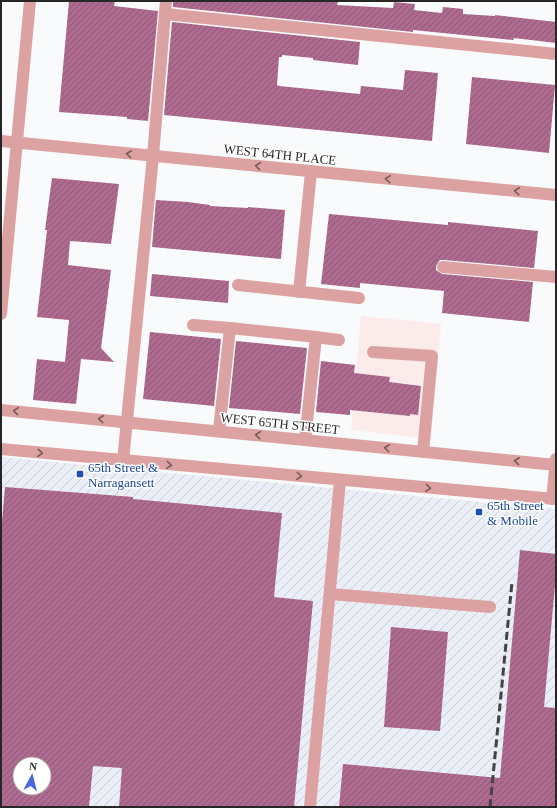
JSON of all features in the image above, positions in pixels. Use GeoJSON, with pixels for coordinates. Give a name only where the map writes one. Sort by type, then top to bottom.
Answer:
{"type":"FeatureCollection","features":[{"type":"Feature","properties":{"kind":"street"},"geometry":{"type":"LineString","coordinates":[[1,314],[30,1]]}},
{"type":"Feature","properties":{"kind":"street"},"geometry":{"type":"LineString","coordinates":[[123,461],[153,156],[166,1]]}},
{"type":"Feature","properties":{"kind":"street"},"geometry":{"type":"LineString","coordinates":[[165,14],[556,54]]}},
{"type":"Feature","properties":{"kind":"street","name":"WEST 64TH PLACE"},"geometry":{"type":"LineString","coordinates":[[1,141],[556,195]]}},
{"type":"Feature","properties":{"kind":"street"},"geometry":{"type":"LineString","coordinates":[[299,292],[311,172]]}},
{"type":"Feature","properties":{"kind":"street"},"geometry":{"type":"LineString","coordinates":[[444,267],[556,277]]}},
{"type":"Feature","properties":{"kind":"street"},"geometry":{"type":"LineString","coordinates":[[238,285],[359,298]]}},
{"type":"Feature","properties":{"kind":"street"},"geometry":{"type":"LineString","coordinates":[[193,325],[339,340]]}},
{"type":"Feature","properties":{"kind":"street"},"geometry":{"type":"LineString","coordinates":[[219,431],[230,328]]}},
{"type":"Feature","properties":{"kind":"street"},"geometry":{"type":"LineString","coordinates":[[305,440],[316,337]]}},
{"type":"Feature","properties":{"kind":"street"},"geometry":{"type":"LineString","coordinates":[[373,352],[432,356],[423,452]]}},
{"type":"Feature","properties":{"kind":"street","name":"WEST 65TH STREET"},"geometry":{"type":"LineString","coordinates":[[1,410],[423,452],[556,463]]}},
{"type":"Feature","properties":{"kind":"street"},"geometry":{"type":"LineString","coordinates":[[1,449],[554,499],[556,463]]}},
{"type":"Feature","properties":{"kind":"street"},"geometry":{"type":"LineString","coordinates":[[310,807],[340,480]]}},
{"type":"Feature","properties":{"kind":"street"},"geometry":{"type":"LineString","coordinates":[[330,594],[490,607]]}},
{"type":"Feature","properties":{"kind":"shaded area"},"geometry":{"type":"Polygon","coordinates":[[[361,316],[441,324],[431,439],[351,430],[361,316]]]}},
{"type":"Feature","properties":{"kind":"shaded area"},"geometry":{"type":"Polygon","coordinates":[[[1,457],[556,509],[556,807],[1,807],[1,457]]]}},
{"type":"Feature","properties":{"kind":"building"},"geometry":{"type":"Polygon","coordinates":[[[69,1],[115,1],[114,6],[158,11],[148,121],[127,119],[127,117],[59,112],[69,1]]]}},
{"type":"Feature","properties":{"kind":"building"},"geometry":{"type":"Polygon","coordinates":[[[173,1],[324,1],[338,2],[337,5],[393,8],[394,2],[415,4],[414,10],[442,13],[443,7],[463,9],[463,14],[495,15],[556,22],[556,43],[413,30],[413,32],[173,7],[173,1]]]}},
{"type":"Feature","properties":{"kind":"building"},"geometry":{"type":"Polygon","coordinates":[[[172,22],[360,42],[358,65],[282,55],[282,57],[279,57],[277,85],[279,86],[360,94],[361,86],[403,90],[405,70],[438,73],[432,141],[164,115],[172,22]]]}},
{"type":"Feature","properties":{"kind":"building"},"geometry":{"type":"Polygon","coordinates":[[[472,77],[555,85],[549,153],[466,144],[472,77]]]}},
{"type":"Feature","properties":{"kind":"building"},"geometry":{"type":"Polygon","coordinates":[[[52,178],[119,184],[111,244],[70,241],[68,265],[111,270],[101,348],[114,362],[81,359],[76,404],[33,400],[37,359],[65,362],[69,320],[37,317],[47,230],[45,230],[52,178]]]}},
{"type":"Feature","properties":{"kind":"building"},"geometry":{"type":"Polygon","coordinates":[[[156,200],[188,202],[210,206],[285,210],[281,259],[152,247],[156,200]]]}},
{"type":"Feature","properties":{"kind":"building"},"geometry":{"type":"Polygon","coordinates":[[[329,214],[448,225],[448,222],[538,231],[534,268],[444,260],[440,260],[436,266],[436,270],[442,274],[533,282],[529,322],[442,313],[444,291],[360,283],[360,288],[321,284],[329,214]]]}},
{"type":"Feature","properties":{"kind":"building"},"geometry":{"type":"Polygon","coordinates":[[[152,274],[229,281],[228,303],[150,296],[152,274]]]}},
{"type":"Feature","properties":{"kind":"building"},"geometry":{"type":"Polygon","coordinates":[[[150,332],[221,339],[214,406],[143,399],[150,332]]]}},
{"type":"Feature","properties":{"kind":"building"},"geometry":{"type":"Polygon","coordinates":[[[236,341],[307,348],[300,414],[229,408],[236,341]]]}},
{"type":"Feature","properties":{"kind":"building"},"geometry":{"type":"Polygon","coordinates":[[[321,361],[355,365],[354,373],[390,377],[389,382],[421,386],[418,415],[410,414],[410,416],[350,410],[350,415],[316,412],[321,361]]]}},
{"type":"Feature","properties":{"kind":"building"},"geometry":{"type":"Polygon","coordinates":[[[5,487],[133,497],[133,499],[282,513],[274,597],[313,601],[294,807],[119,807],[122,768],[93,766],[89,807],[1,807],[1,534],[5,487]]]}},
{"type":"Feature","properties":{"kind":"building"},"geometry":{"type":"Polygon","coordinates":[[[520,550],[556,554],[556,574],[544,707],[556,708],[556,807],[339,807],[343,764],[500,778],[520,550]]]}},
{"type":"Feature","properties":{"kind":"building"},"geometry":{"type":"Polygon","coordinates":[[[391,627],[448,632],[440,731],[384,727],[391,627]]]}},
{"type":"Feature","properties":{"kind":"railway"},"geometry":{"type":"LineString","coordinates":[[490,807],[512,582]]}},
{"type":"Feature","properties":{"kind":"place","name":"65th Street & Narragansett"},"geometry":{"type":"Point","coordinates":[80,474]}},
{"type":"Feature","properties":{"kind":"place","name":"65th Street & Mobile"},"geometry":{"type":"Point","coordinates":[479,512]}}]}
